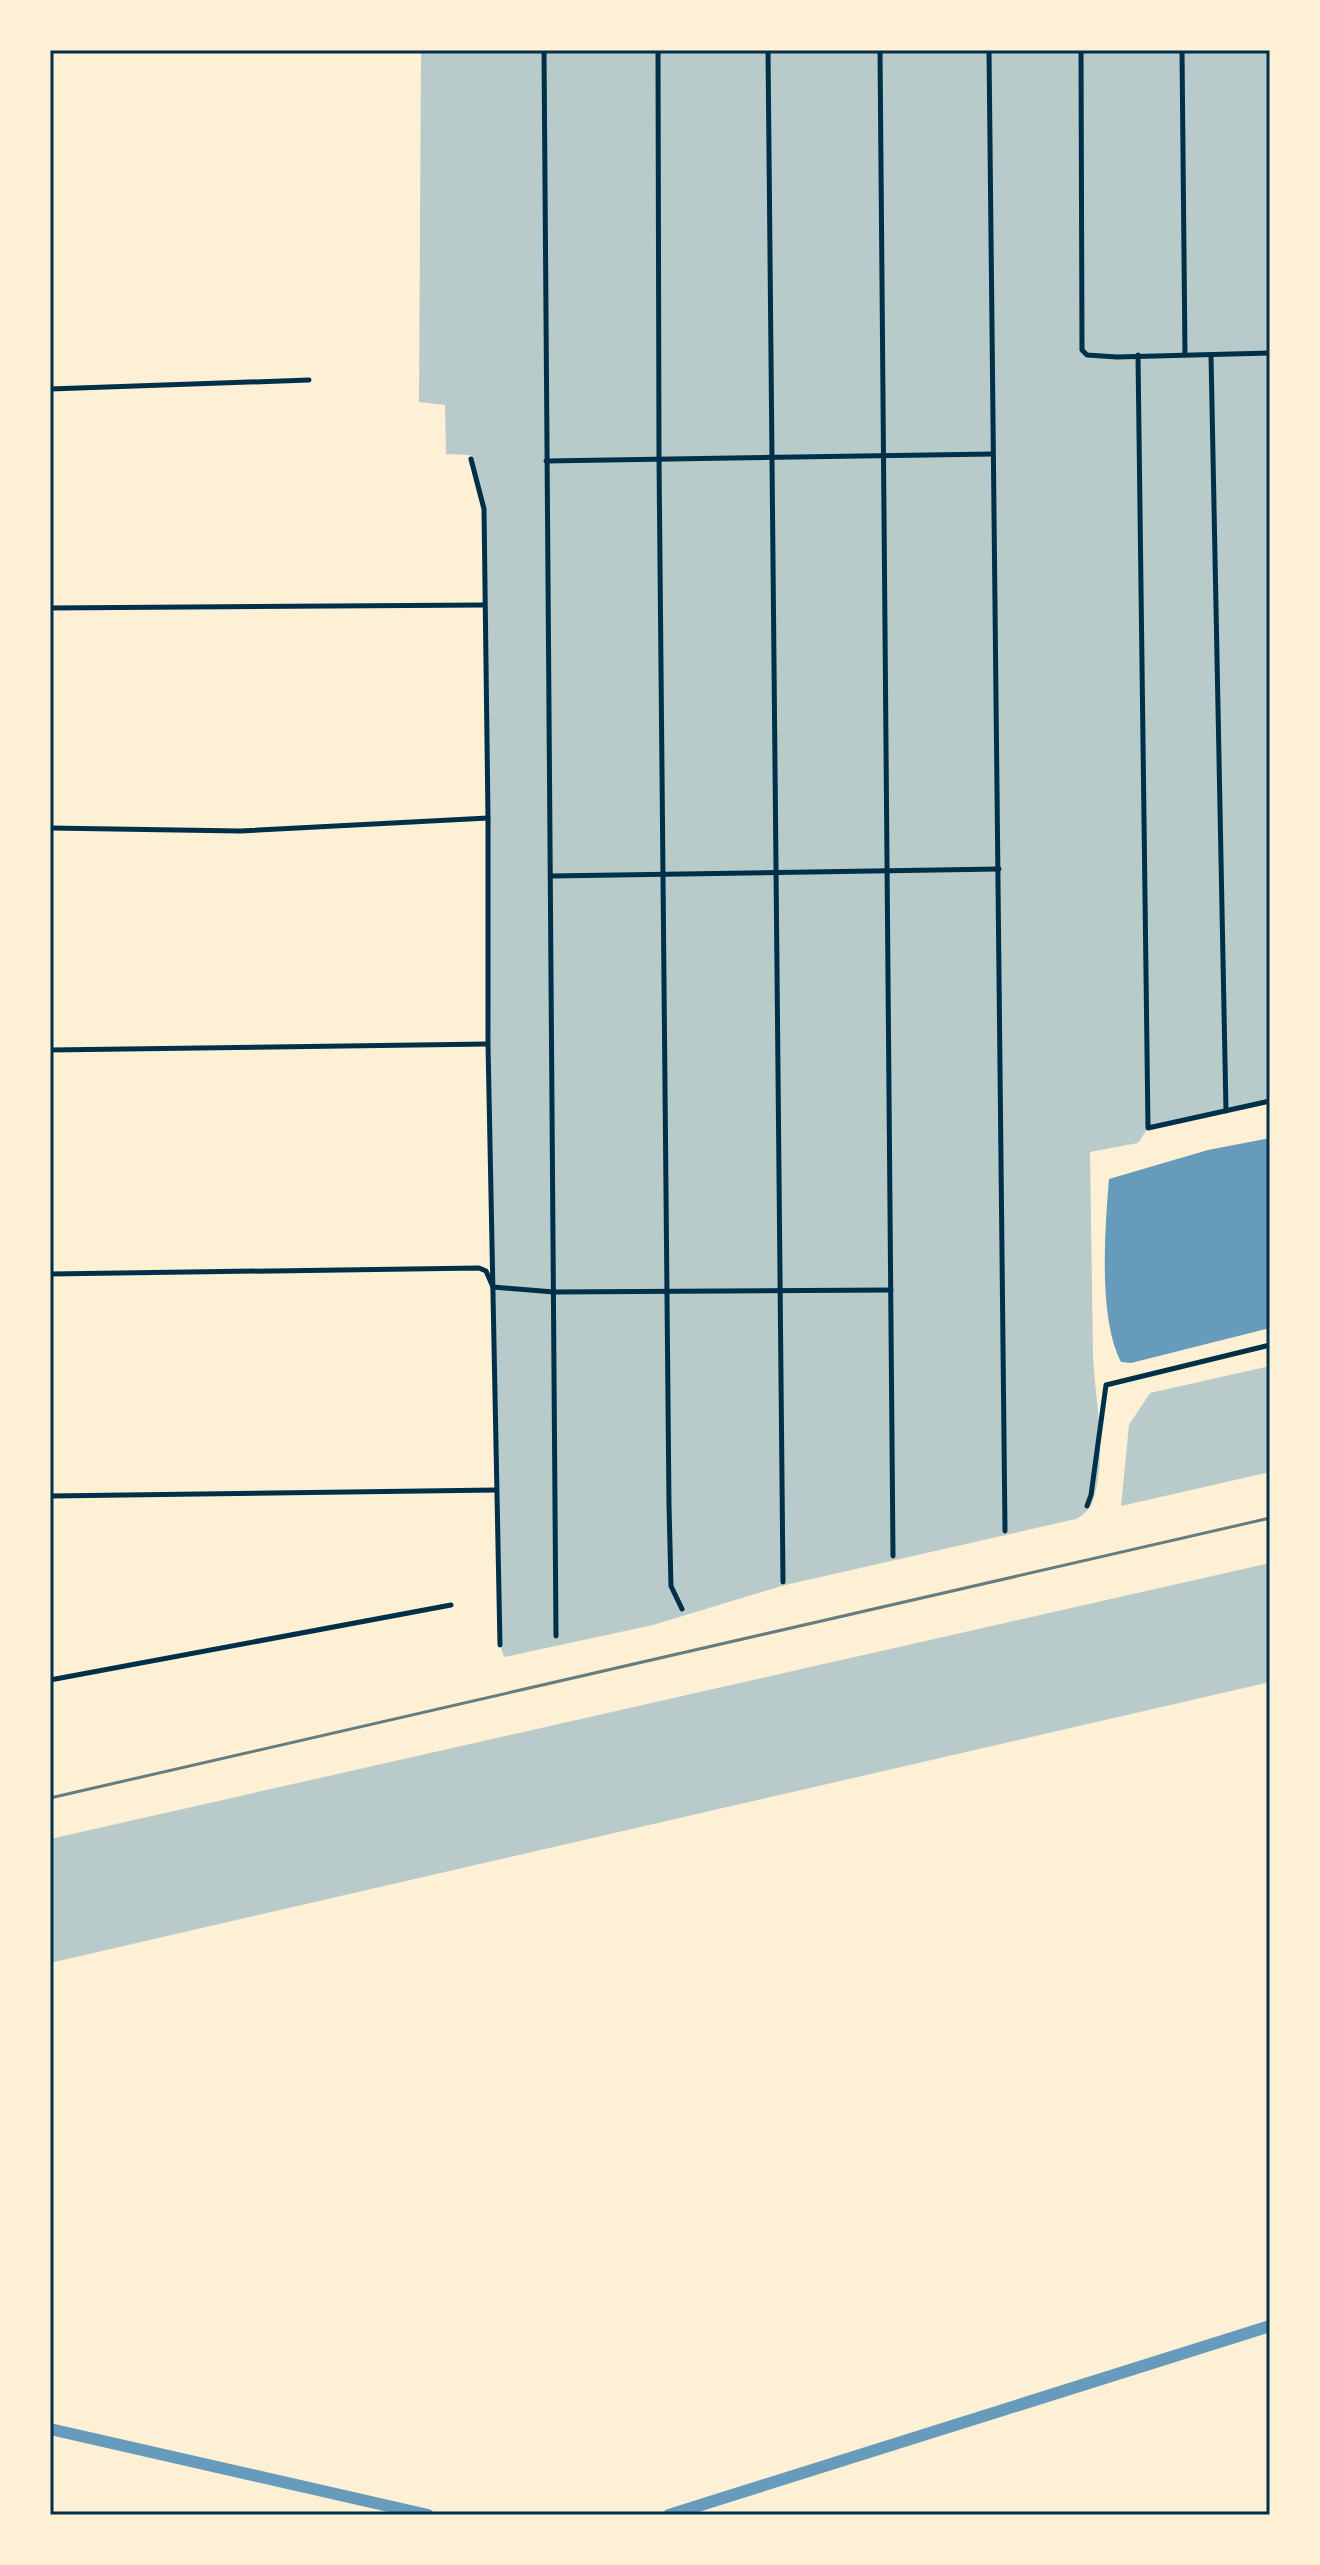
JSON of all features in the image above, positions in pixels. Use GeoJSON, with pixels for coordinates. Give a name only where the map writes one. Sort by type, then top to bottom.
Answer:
{"type":"FeatureCollection","features":[{"type":"Feature","properties":{"kind":"street"},"geometry":{"type":"LineString","coordinates":[[544,50],[556,1636]]}},
{"type":"Feature","properties":{"kind":"street"},"geometry":{"type":"LineString","coordinates":[[658,50],[659,458],[671,1586],[682,1609]]}},
{"type":"Feature","properties":{"kind":"street"},"geometry":{"type":"LineString","coordinates":[[768,50],[783,1582]]}},
{"type":"Feature","properties":{"kind":"street"},"geometry":{"type":"LineString","coordinates":[[880,50],[893,1556]]}},
{"type":"Feature","properties":{"kind":"street"},"geometry":{"type":"LineString","coordinates":[[989,50],[1005,1531]]}},
{"type":"Feature","properties":{"kind":"street"},"geometry":{"type":"LineString","coordinates":[[1081,50],[1082,350],[1087,355],[1095,356],[1270,353]]}},
{"type":"Feature","properties":{"kind":"street"},"geometry":{"type":"LineString","coordinates":[[1182,50],[1185,355]]}},
{"type":"Feature","properties":{"kind":"street"},"geometry":{"type":"LineString","coordinates":[[1138,355],[1148,1128],[1270,1101]]}},
{"type":"Feature","properties":{"kind":"street"},"geometry":{"type":"LineString","coordinates":[[1211,355],[1226,1111]]}},
{"type":"Feature","properties":{"kind":"street"},"geometry":{"type":"LineString","coordinates":[[50,389],[309,380]]}},
{"type":"Feature","properties":{"kind":"street"},"geometry":{"type":"LineString","coordinates":[[545,461],[993,454]]}},
{"type":"Feature","properties":{"kind":"street"},"geometry":{"type":"LineString","coordinates":[[471,459],[484,509],[488,1044],[500,1645]]}},
{"type":"Feature","properties":{"kind":"street"},"geometry":{"type":"LineString","coordinates":[[50,608],[484,605]]}},
{"type":"Feature","properties":{"kind":"street"},"geometry":{"type":"LineString","coordinates":[[50,828],[240,831],[488,818]]}},
{"type":"Feature","properties":{"kind":"street"},"geometry":{"type":"LineString","coordinates":[[551,876],[999,869]]}},
{"type":"Feature","properties":{"kind":"street"},"geometry":{"type":"LineString","coordinates":[[50,1050],[488,1044]]}},
{"type":"Feature","properties":{"kind":"street"},"geometry":{"type":"LineString","coordinates":[[50,1274],[479,1268],[486,1271],[493,1287]]}},
{"type":"Feature","properties":{"kind":"street"},"geometry":{"type":"LineString","coordinates":[[493,1287],[554,1292],[891,1290]]}},
{"type":"Feature","properties":{"kind":"street"},"geometry":{"type":"LineString","coordinates":[[1087,1506],[1106,1385],[1270,1345]]}},
{"type":"Feature","properties":{"kind":"street"},"geometry":{"type":"LineString","coordinates":[[50,1496],[496,1490]]}},
{"type":"Feature","properties":{"kind":"street"},"geometry":{"type":"LineString","coordinates":[[50,1680],[451,1605]]}},
{"type":"Feature","properties":{"kind":"shaded area"},"geometry":{"type":"Polygon","coordinates":[[[421,50],[1270,50],[1270,1101],[1148,1128],[1138,1143],[1090,1152],[1093,1355],[1100,1452],[1095,1496],[1091,1505],[1076,1519],[785,1585],[653,1625],[504,1657],[500,1644],[496,1490],[484,509],[471,455],[446,454],[445,405],[419,402],[421,50]]]}},
{"type":"Feature","properties":{"kind":"shaded area"},"geometry":{"type":"Polygon","coordinates":[[[1270,1366],[1270,1472],[1121,1506],[1129,1425],[1150,1393],[1270,1366]]]}},
{"type":"Feature","properties":{"kind":"shaded area"},"geometry":{"type":"Polygon","coordinates":[[[1270,1563],[1270,1682],[50,1963],[50,1839],[1270,1563]]]}},
{"type":"Feature","properties":{"kind":"water"},"geometry":{"type":"Polygon","coordinates":[[[1270,1138],[1270,1328],[1131,1363],[1121,1362],[1114,1344],[1106,1298],[1109,1179],[1208,1150],[1270,1138]]]}},
{"type":"Feature","properties":{"kind":"waterway"},"geometry":{"type":"LineString","coordinates":[[669,2515],[1270,2326]]}},
{"type":"Feature","properties":{"kind":"waterway"},"geometry":{"type":"LineString","coordinates":[[50,2429],[428,2515]]}},
{"type":"Feature","properties":{"kind":"railway"},"geometry":{"type":"LineString","coordinates":[[50,1798],[1270,1518]]}}]}
